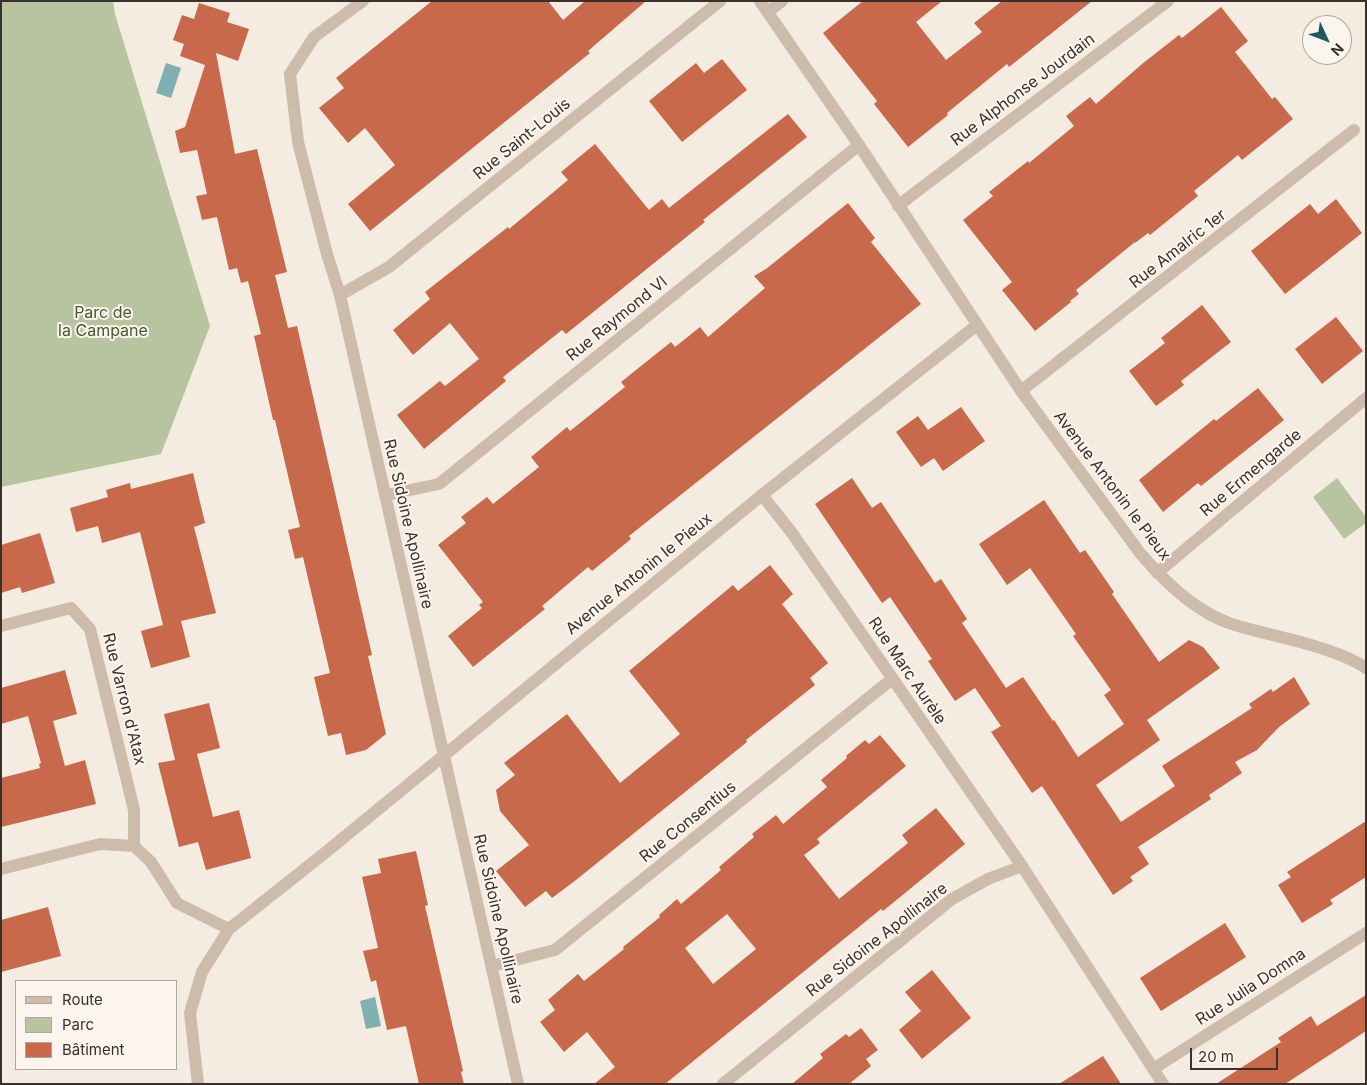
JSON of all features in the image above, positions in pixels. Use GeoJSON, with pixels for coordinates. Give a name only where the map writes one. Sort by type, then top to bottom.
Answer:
{"type":"FeatureCollection","features":[{"type":"Feature","properties":{"kind":"street","name":"Rue Sidoine Apollinaire"},"geometry":{"type":"LineString","coordinates":[[363,1],[314,37],[290,74],[298,142],[327,254],[340,295],[518,1084]]}},
{"type":"Feature","properties":{"kind":"street","name":"Rue Saint-Louis"},"geometry":{"type":"LineString","coordinates":[[340,295],[388,267],[720,1]]}},
{"type":"Feature","properties":{"kind":"street","name":"Avenue Antonin le Pieux"},"geometry":{"type":"LineString","coordinates":[[760,1],[1021,391],[1157,574],[1196,606],[1231,624],[1310,643],[1357,661],[1366,668]]}},
{"type":"Feature","properties":{"kind":"street"},"geometry":{"type":"LineString","coordinates":[[768,12],[782,1]]}},
{"type":"Feature","properties":{"kind":"street","name":"Rue Alphonse Jourdain"},"geometry":{"type":"LineString","coordinates":[[898,206],[1168,1]]}},
{"type":"Feature","properties":{"kind":"street","name":"Rue Amalric 1er"},"geometry":{"type":"LineString","coordinates":[[1021,391],[1354,130]]}},
{"type":"Feature","properties":{"kind":"street","name":"Rue Raymond VI"},"geometry":{"type":"LineString","coordinates":[[386,495],[439,484],[858,145]]}},
{"type":"Feature","properties":{"kind":"street","name":"Avenue Antonin le Pieux"},"geometry":{"type":"LineString","coordinates":[[198,1084],[190,1013],[202,972],[229,929],[326,852],[762,495],[977,325]]}},
{"type":"Feature","properties":{"kind":"street","name":"Rue Ermengarde"},"geometry":{"type":"LineString","coordinates":[[1157,574],[1366,398]]}},
{"type":"Feature","properties":{"kind":"street","name":"Rue Marc Aurèle"},"geometry":{"type":"LineString","coordinates":[[762,495],[792,533],[1022,866]]}},
{"type":"Feature","properties":{"kind":"street","name":"Rue Varron d'Atax"},"geometry":{"type":"LineString","coordinates":[[1,626],[71,608],[90,629],[134,810],[134,846]]}},
{"type":"Feature","properties":{"kind":"street","name":"Rue Consentius"},"geometry":{"type":"LineString","coordinates":[[492,966],[555,950],[892,679]]}},
{"type":"Feature","properties":{"kind":"street"},"geometry":{"type":"LineString","coordinates":[[1,869],[100,844],[134,846],[152,862],[177,903],[229,929]]}},
{"type":"Feature","properties":{"kind":"street","name":"Rue Sidoine Apollinaire"},"geometry":{"type":"LineString","coordinates":[[723,1084],[952,899],[988,878],[1022,866]]}},
{"type":"Feature","properties":{"kind":"street"},"geometry":{"type":"LineString","coordinates":[[1022,866],[1163,1084]]}},
{"type":"Feature","properties":{"kind":"street","name":"Rue Julia Domna"},"geometry":{"type":"LineString","coordinates":[[1153,1069],[1366,933]]}},
{"type":"Feature","properties":{"kind":"green space","name":"Parc de la Campane"},"geometry":{"type":"Polygon","coordinates":[[[1,1],[113,1],[115,14],[210,326],[161,454],[1,487],[1,1]]]}},
{"type":"Feature","properties":{"kind":"green space"},"geometry":{"type":"Polygon","coordinates":[[[1337,478],[1366,517],[1366,523],[1344,539],[1313,497],[1337,478]]]}},
{"type":"Feature","properties":{"kind":"water"},"geometry":{"type":"Polygon","coordinates":[[[166,63],[181,68],[171,98],[156,93],[166,63]]]}},
{"type":"Feature","properties":{"kind":"water"},"geometry":{"type":"Polygon","coordinates":[[[375,997],[381,1026],[366,1029],[360,1001],[375,997]]]}},
{"type":"Feature","properties":{"kind":"building"},"geometry":{"type":"Polygon","coordinates":[[[432,1],[548,1],[563,20],[585,1],[646,1],[588,51],[590,53],[370,231],[348,204],[395,165],[365,128],[348,143],[319,108],[344,88],[336,78],[432,1]]]}},
{"type":"Feature","properties":{"kind":"building"},"geometry":{"type":"Polygon","coordinates":[[[863,1],[942,1],[916,22],[946,60],[982,32],[974,23],[1002,1],[1092,1],[1009,67],[1007,64],[908,147],[874,104],[877,101],[823,33],[863,1]]]}},
{"type":"Feature","properties":{"kind":"building"},"geometry":{"type":"Polygon","coordinates":[[[199,3],[230,13],[227,22],[249,29],[238,61],[216,53],[235,154],[257,149],[287,272],[275,275],[288,328],[297,326],[372,655],[368,656],[386,734],[366,750],[346,755],[341,733],[328,736],[314,677],[330,673],[303,557],[295,559],[288,530],[300,527],[254,336],[261,334],[248,281],[241,283],[237,268],[229,270],[217,217],[202,220],[196,196],[207,194],[197,150],[180,153],[175,131],[185,127],[205,65],[180,56],[184,44],[173,40],[182,15],[194,19],[199,3]]]}},
{"type":"Feature","properties":{"kind":"building"},"geometry":{"type":"Polygon","coordinates":[[[1221,7],[1248,41],[1235,52],[1272,99],[1275,97],[1293,119],[1242,160],[1238,155],[1194,191],[1198,196],[1150,235],[1148,233],[1135,242],[1076,290],[1079,294],[1071,302],[1035,331],[1002,290],[1012,282],[963,220],[993,196],[989,192],[1028,161],[1029,163],[1074,126],[1066,116],[1090,97],[1096,104],[1179,35],[1182,38],[1221,7]]]}},
{"type":"Feature","properties":{"kind":"building"},"geometry":{"type":"Polygon","coordinates":[[[722,59],[747,90],[682,142],[649,101],[696,63],[704,73],[722,59]]]}},
{"type":"Feature","properties":{"kind":"building"},"geometry":{"type":"Polygon","coordinates":[[[788,114],[807,137],[703,220],[705,222],[566,334],[562,330],[503,377],[506,381],[424,449],[397,415],[440,381],[445,386],[479,359],[450,323],[413,355],[393,330],[430,299],[425,292],[508,227],[509,229],[568,180],[561,172],[595,144],[649,210],[662,199],[669,208],[788,114]]]}},
{"type":"Feature","properties":{"kind":"building"},"geometry":{"type":"Polygon","coordinates":[[[1336,199],[1362,233],[1285,294],[1251,251],[1310,204],[1318,214],[1336,199]]]}},
{"type":"Feature","properties":{"kind":"building"},"geometry":{"type":"Polygon","coordinates":[[[848,203],[875,238],[871,242],[921,304],[629,536],[631,539],[592,571],[588,567],[542,606],[545,609],[473,667],[448,636],[482,608],[479,605],[483,602],[438,545],[466,523],[461,517],[487,497],[493,504],[539,467],[531,457],[567,427],[570,431],[625,387],[621,382],[671,342],[675,347],[700,327],[708,337],[765,288],[754,276],[766,269],[848,203]]]}},
{"type":"Feature","properties":{"kind":"building"},"geometry":{"type":"Polygon","coordinates":[[[1202,305],[1231,342],[1181,381],[1184,385],[1156,406],[1129,371],[1165,343],[1161,338],[1202,305]]]}},
{"type":"Feature","properties":{"kind":"building"},"geometry":{"type":"Polygon","coordinates":[[[1336,317],[1363,351],[1322,384],[1295,349],[1336,317]]]}},
{"type":"Feature","properties":{"kind":"building"},"geometry":{"type":"Polygon","coordinates":[[[1258,388],[1284,420],[1201,486],[1198,483],[1163,512],[1139,480],[1214,419],[1216,421],[1258,388]]]}},
{"type":"Feature","properties":{"kind":"building"},"geometry":{"type":"Polygon","coordinates":[[[961,407],[985,441],[943,471],[934,458],[921,467],[896,432],[918,416],[928,430],[961,407]]]}},
{"type":"Feature","properties":{"kind":"building"},"geometry":{"type":"Polygon","coordinates":[[[193,473],[205,523],[194,527],[216,613],[181,621],[190,657],[151,668],[141,631],[163,625],[140,532],[102,543],[98,526],[76,532],[70,508],[108,497],[106,490],[130,483],[131,489],[193,473]]]}},
{"type":"Feature","properties":{"kind":"building"},"geometry":{"type":"Polygon","coordinates":[[[852,478],[872,508],[881,502],[935,583],[941,579],[967,619],[962,623],[1006,688],[1023,677],[1078,757],[1124,724],[1104,695],[1111,690],[1073,636],[1076,634],[1030,568],[1007,585],[979,544],[1044,500],[1080,553],[1085,550],[1114,592],[1112,594],[1159,662],[1189,640],[1203,647],[1220,668],[1147,720],[1160,740],[1096,785],[1121,822],[1175,786],[1162,766],[1252,708],[1249,704],[1271,689],[1273,692],[1294,677],[1310,704],[1279,727],[1257,750],[1235,762],[1242,773],[1209,795],[1211,799],[1138,847],[1149,864],[1130,877],[1133,881],[1113,895],[1042,786],[1032,793],[991,732],[1001,726],[975,688],[955,701],[928,661],[932,659],[890,597],[882,603],[815,504],[852,478]]]}},
{"type":"Feature","properties":{"kind":"building"},"geometry":{"type":"Polygon","coordinates":[[[40,533],[55,583],[22,593],[20,587],[1,593],[1,545],[40,533]]]}},
{"type":"Feature","properties":{"kind":"building"},"geometry":{"type":"Polygon","coordinates":[[[770,565],[793,594],[782,604],[828,663],[810,678],[815,685],[576,880],[552,898],[546,891],[525,907],[496,871],[529,845],[500,811],[496,790],[515,775],[504,763],[567,714],[620,783],[680,734],[629,671],[733,585],[738,591],[770,565]]]}},
{"type":"Feature","properties":{"kind":"building"},"geometry":{"type":"Polygon","coordinates":[[[65,670],[77,714],[53,721],[65,766],[85,760],[96,804],[1,827],[1,778],[40,768],[39,764],[41,763],[28,716],[1,724],[1,688],[65,670]]]}},
{"type":"Feature","properties":{"kind":"building"},"geometry":{"type":"Polygon","coordinates":[[[209,703],[220,748],[197,754],[213,817],[239,810],[251,858],[206,870],[198,842],[179,847],[158,763],[175,760],[164,714],[209,703]]]}},
{"type":"Feature","properties":{"kind":"building"},"geometry":{"type":"Polygon","coordinates":[[[880,735],[906,766],[817,839],[820,843],[804,855],[839,899],[908,843],[902,835],[936,808],[965,844],[883,911],[881,909],[665,1084],[594,1084],[615,1067],[587,1032],[564,1052],[540,1022],[555,1010],[548,1000],[578,974],[584,981],[624,949],[623,947],[660,917],[659,915],[677,899],[681,904],[721,870],[719,867],[754,837],[752,834],[776,815],[783,824],[827,787],[821,780],[847,758],[846,756],[865,740],[869,744],[880,735]],[[727,914],[685,948],[713,984],[756,949],[727,914]]]}},
{"type":"Feature","properties":{"kind":"building"},"geometry":{"type":"Polygon","coordinates":[[[1366,821],[1366,877],[1330,900],[1333,904],[1302,923],[1278,885],[1291,877],[1287,872],[1366,821]]]}},
{"type":"Feature","properties":{"kind":"building"},"geometry":{"type":"Polygon","coordinates":[[[416,851],[428,905],[425,906],[463,1071],[461,1072],[464,1084],[419,1084],[406,1026],[387,1030],[376,980],[371,982],[363,951],[378,948],[362,877],[381,873],[378,859],[416,851]]]}},
{"type":"Feature","properties":{"kind":"building"},"geometry":{"type":"Polygon","coordinates":[[[48,907],[61,956],[1,972],[1,920],[48,907]]]}},
{"type":"Feature","properties":{"kind":"building"},"geometry":{"type":"Polygon","coordinates":[[[1225,923],[1246,957],[1161,1011],[1140,978],[1225,923]]]}},
{"type":"Feature","properties":{"kind":"building"},"geometry":{"type":"Polygon","coordinates":[[[932,970],[971,1018],[922,1059],[899,1030],[921,1011],[905,992],[932,970]]]}},
{"type":"Feature","properties":{"kind":"building"},"geometry":{"type":"Polygon","coordinates":[[[1366,995],[1366,1031],[1285,1084],[1216,1084],[1281,1042],[1278,1038],[1311,1016],[1317,1026],[1366,995]]]}},
{"type":"Feature","properties":{"kind":"building"},"geometry":{"type":"Polygon","coordinates":[[[861,1028],[878,1050],[866,1059],[871,1066],[849,1084],[792,1084],[823,1058],[820,1054],[846,1034],[849,1037],[861,1028]]]}},
{"type":"Feature","properties":{"kind":"building"},"geometry":{"type":"Polygon","coordinates":[[[1103,1056],[1121,1084],[1059,1084],[1103,1056]]]}}]}
